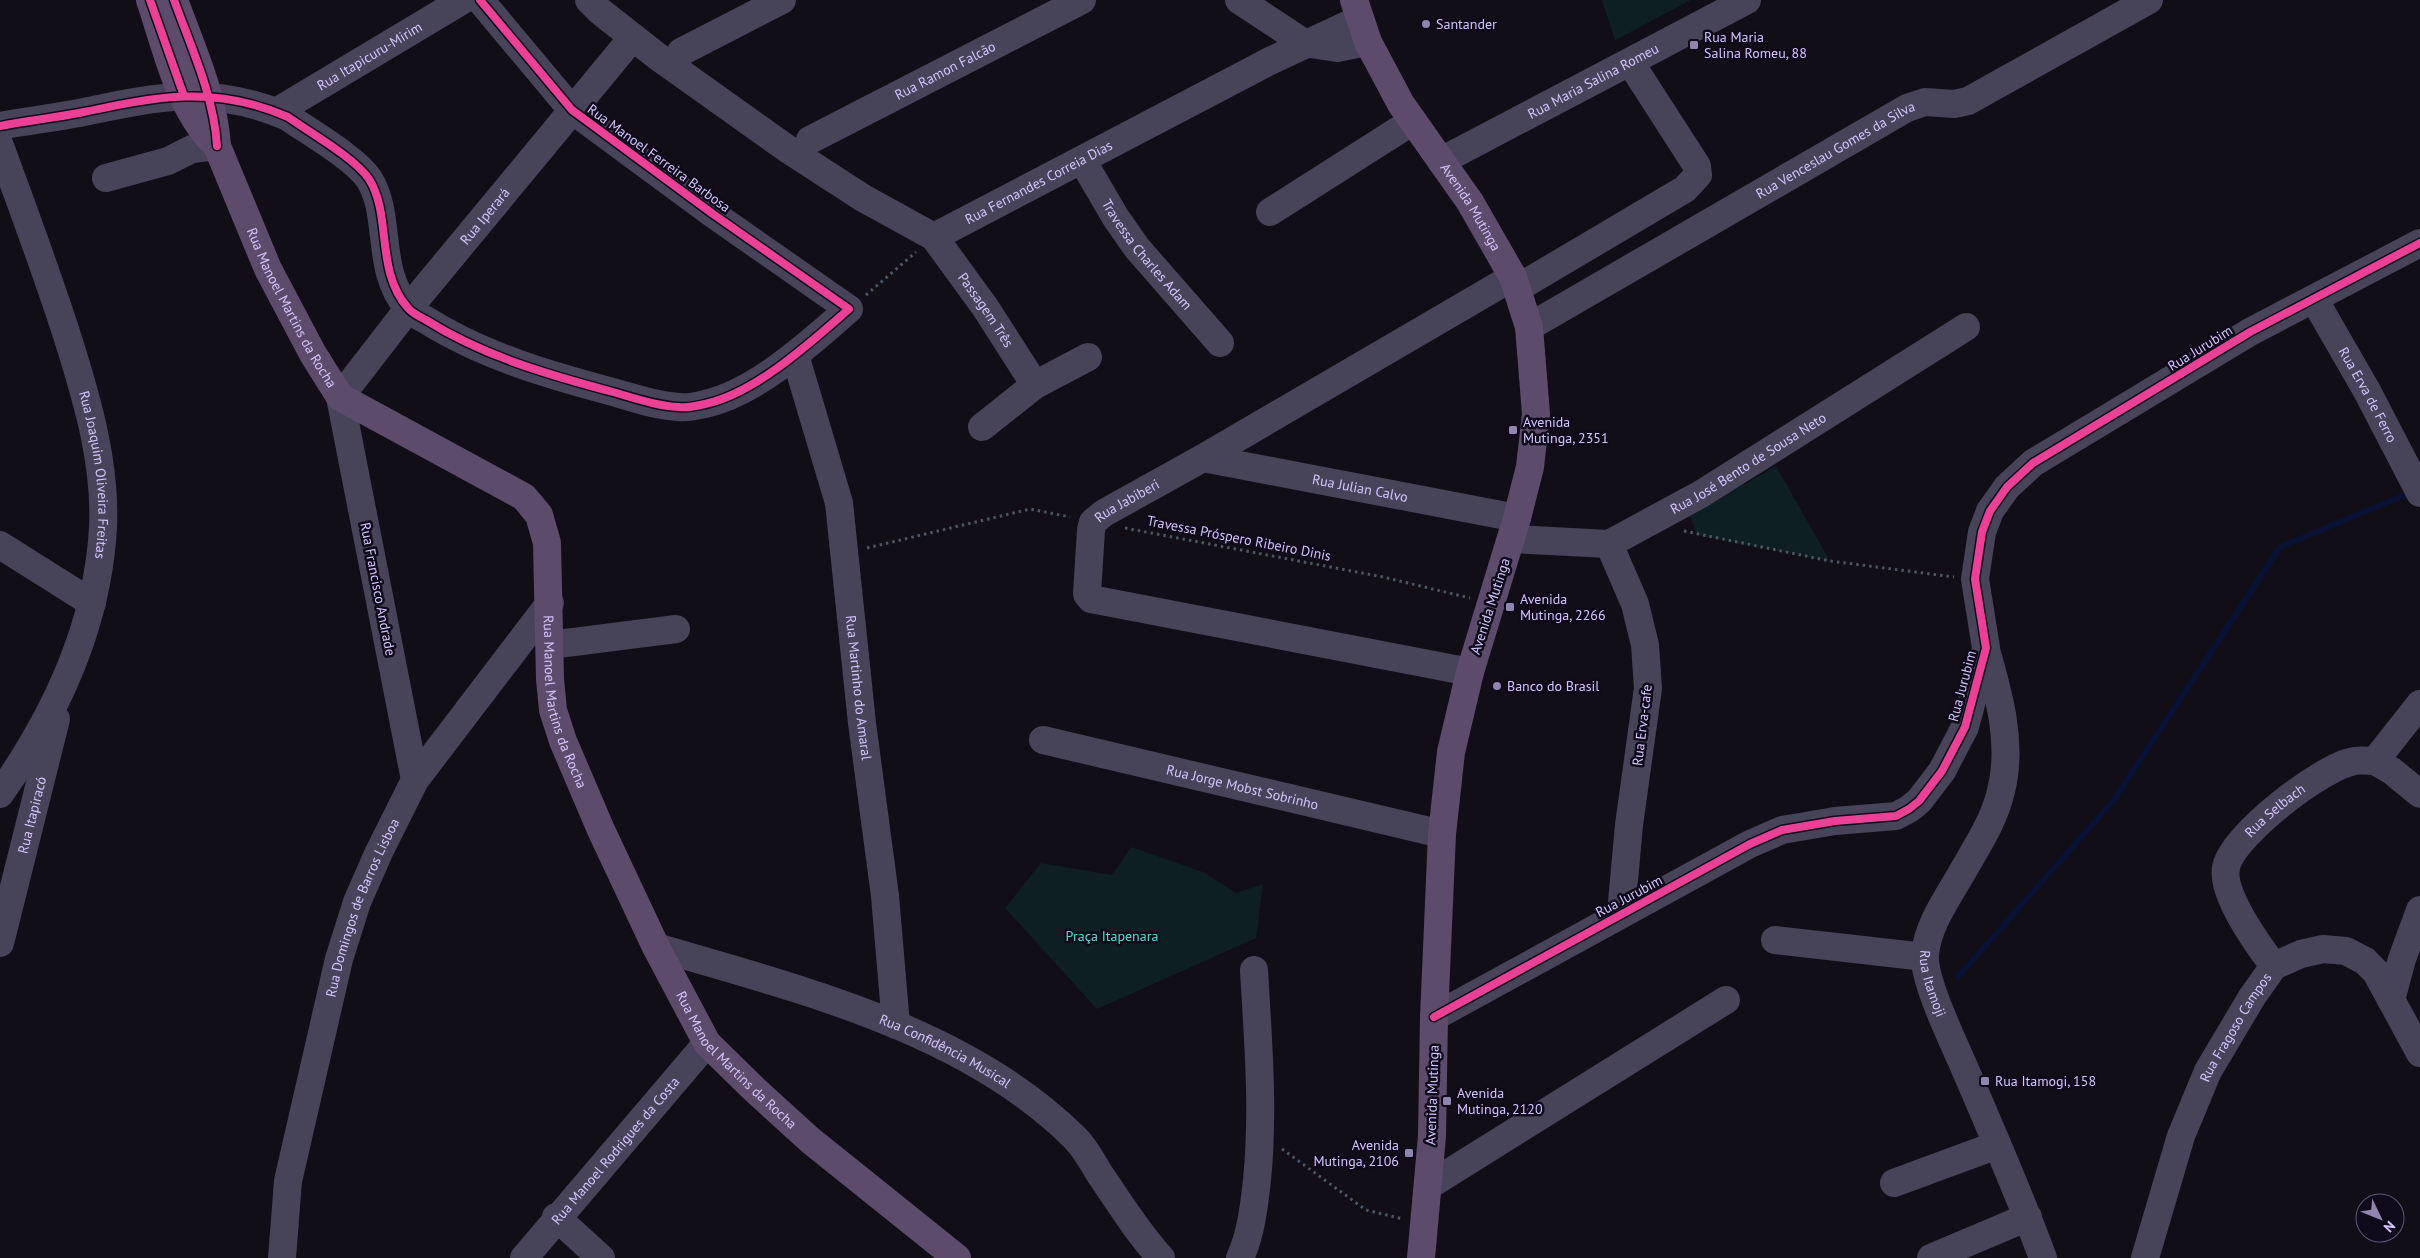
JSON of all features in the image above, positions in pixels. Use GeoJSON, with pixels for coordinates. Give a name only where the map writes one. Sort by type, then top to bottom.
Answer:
{"type":"FeatureCollection","features":[{"type":"Feature","properties":{"kind":"main road"},"geometry":{"type":"LineString","coordinates":[[150,0],[196,96]]}},
{"type":"Feature","properties":{"kind":"main road"},"geometry":{"type":"LineString","coordinates":[[174,0],[196,96]]}},
{"type":"Feature","properties":{"kind":"main road","name":"Avenida Mutinga"},"geometry":{"type":"LineString","coordinates":[[1361,20],[1401,104],[1470,202],[1515,283],[1529,327],[1536,414],[1530,467],[1515,529],[1490,603],[1470,672],[1452,752],[1442,834],[1434,1017],[1432,1136],[1420,1258]]}},
{"type":"Feature","properties":{"kind":"main road","name":"Rua Manoel Martins da Rocha"},"geometry":{"type":"LineString","coordinates":[[196,96],[216,125],[217,146],[268,269],[313,354],[340,397],[524,497],[534,506],[539,515],[547,543],[553,710],[563,741],[601,830],[656,947],[708,1043],[754,1089],[810,1140],[957,1258]]}},
{"type":"Feature","properties":{"kind":"street","name":"Rua Itapicuru-Mirim"},"geometry":{"type":"LineString","coordinates":[[276,112],[463,0]]}},
{"type":"Feature","properties":{"kind":"street","name":"Rua Manoel Ferreira Barbosa"},"geometry":{"type":"LineString","coordinates":[[480,0],[572,110],[713,214],[849,309]]}},
{"type":"Feature","properties":{"kind":"street"},"geometry":{"type":"LineString","coordinates":[[681,52],[782,0]]}},
{"type":"Feature","properties":{"kind":"street","name":"Rua Ramon Falcão"},"geometry":{"type":"LineString","coordinates":[[810,140],[1082,0]]}},
{"type":"Feature","properties":{"kind":"street"},"geometry":{"type":"LineString","coordinates":[[1239,0],[1304,43],[1337,48],[1361,20]]}},
{"type":"Feature","properties":{"kind":"street","name":"Rua Maria Salina Romeu"},"geometry":{"type":"LineString","coordinates":[[1441,161],[1747,0]]}},
{"type":"Feature","properties":{"kind":"street","name":"Rua Venceslau Gomes da Silva"},"geometry":{"type":"LineString","coordinates":[[1529,327],[1899,113],[1924,102],[1954,104],[1968,101],[2149,0]]}},
{"type":"Feature","properties":{"kind":"street"},"geometry":{"type":"LineString","coordinates":[[602,4],[632,37],[789,150],[863,198],[934,237]]}},
{"type":"Feature","properties":{"kind":"street","name":"Rua Iperará"},"geometry":{"type":"LineString","coordinates":[[340,397],[408,309],[632,37]]}},
{"type":"Feature","properties":{"kind":"street","name":"Rua Fernandes Correia Dias"},"geometry":{"type":"LineString","coordinates":[[934,237],[1304,43]]}},
{"type":"Feature","properties":{"kind":"street","name":"Rua Jabiberi"},"geometry":{"type":"LineString","coordinates":[[1470,672],[1091,599],[1087,594],[1093,522],[1104,513],[1686,189],[1698,175],[1697,166],[1630,62]]}},
{"type":"Feature","properties":{"kind":"street"},"geometry":{"type":"LineString","coordinates":[[0,126],[139,100],[196,96],[244,101],[288,117],[342,155],[368,178],[375,193],[394,288],[408,309],[439,328],[482,349],[549,376],[654,404],[680,408],[706,404],[731,395],[795,355],[849,309]]}},
{"type":"Feature","properties":{"kind":"street"},"geometry":{"type":"LineString","coordinates":[[1270,212],[1413,120]]}},
{"type":"Feature","properties":{"kind":"street","name":"Rua Joaquim Oliveira Freitas"},"geometry":{"type":"LineString","coordinates":[[0,146],[59,309],[87,400],[100,468],[103,526],[92,604],[64,686],[15,773],[0,794]]}},
{"type":"Feature","properties":{"kind":"street"},"geometry":{"type":"LineString","coordinates":[[106,178],[168,161],[192,149],[217,146]]}},
{"type":"Feature","properties":{"kind":"street","name":"Travessa Charles Adam"},"geometry":{"type":"LineString","coordinates":[[1082,160],[1116,218],[1137,248],[1220,343]]}},
{"type":"Feature","properties":{"kind":"street","name":"Passagem Três"},"geometry":{"type":"LineString","coordinates":[[934,237],[986,307],[1035,385]]}},
{"type":"Feature","properties":{"kind":"street","name":"Rua Jurubim"},"geometry":{"type":"LineString","coordinates":[[1434,1017],[1750,844],[1782,830],[1835,821],[1896,816],[1909,810],[1919,801],[1942,772],[1965,727],[1986,648],[1975,579],[1982,532],[1990,511],[2007,488],[2033,463],[2250,332],[2420,243]]}},
{"type":"Feature","properties":{"kind":"street","name":"Rua Erva de Ferro"},"geometry":{"type":"LineString","coordinates":[[2314,299],[2367,391],[2420,493]]}},
{"type":"Feature","properties":{"kind":"street","name":"Rua José Bento de Sousa Neto"},"geometry":{"type":"LineString","coordinates":[[1609,544],[1701,494],[1966,327]]}},
{"type":"Feature","properties":{"kind":"street","name":"Rua Martinho do Amaral"},"geometry":{"type":"LineString","coordinates":[[795,355],[839,503],[846,553],[862,723],[886,896],[896,1025]]}},
{"type":"Feature","properties":{"kind":"street"},"geometry":{"type":"LineString","coordinates":[[982,427],[1035,385],[1088,357]]}},
{"type":"Feature","properties":{"kind":"street","name":"Rua Francisco Andrade"},"geometry":{"type":"LineString","coordinates":[[340,397],[415,780]]}},
{"type":"Feature","properties":{"kind":"street","name":"Rua Julian Calvo"},"geometry":{"type":"LineString","coordinates":[[1203,458],[1515,529]]}},
{"type":"Feature","properties":{"kind":"street"},"geometry":{"type":"LineString","coordinates":[[1515,529],[1609,544]]}},
{"type":"Feature","properties":{"kind":"street","name":"Rua Erva-cafe"},"geometry":{"type":"LineString","coordinates":[[1609,544],[1635,604],[1645,645],[1648,688],[1629,825],[1622,913]]}},
{"type":"Feature","properties":{"kind":"street"},"geometry":{"type":"LineString","coordinates":[[0,545],[92,604]]}},
{"type":"Feature","properties":{"kind":"street","name":"Rua Domingos de Barros Lisboa"},"geometry":{"type":"LineString","coordinates":[[282,1258],[288,1181],[339,959],[357,902],[379,852],[415,780],[550,603]]}},
{"type":"Feature","properties":{"kind":"street"},"geometry":{"type":"LineString","coordinates":[[550,645],[676,629]]}},
{"type":"Feature","properties":{"kind":"street","name":"Rua Itamoji"},"geometry":{"type":"LineString","coordinates":[[1986,648],[2000,699],[2005,742],[2001,791],[1987,828],[1940,912],[1927,943],[1925,957],[1934,994],[2028,1217],[2043,1258]]}},
{"type":"Feature","properties":{"kind":"street","name":"Rua Itapiracó"},"geometry":{"type":"LineString","coordinates":[[0,943],[64,686]]}},
{"type":"Feature","properties":{"kind":"street"},"geometry":{"type":"LineString","coordinates":[[2420,704],[2375,761],[2392,771],[2420,794]]}},
{"type":"Feature","properties":{"kind":"street","name":"Rua Jorge Mobst Sobrinho"},"geometry":{"type":"LineString","coordinates":[[1043,740],[1442,834]]}},
{"type":"Feature","properties":{"kind":"street","name":"Rua Selbach"},"geometry":{"type":"LineString","coordinates":[[2274,966],[2256,943],[2231,895],[2225,868],[2228,859],[2268,814],[2296,792],[2331,770],[2355,760],[2375,761]]}},
{"type":"Feature","properties":{"kind":"street"},"geometry":{"type":"LineString","coordinates":[[2391,1000],[2402,959],[2420,910]]}},
{"type":"Feature","properties":{"kind":"street"},"geometry":{"type":"LineString","coordinates":[[1775,940],[1925,957]]}},
{"type":"Feature","properties":{"kind":"street","name":"Rua Confidência Musical"},"geometry":{"type":"LineString","coordinates":[[656,947],[779,984],[896,1025],[960,1055],[1011,1084],[1049,1113],[1078,1140],[1143,1239],[1161,1258]]}},
{"type":"Feature","properties":{"kind":"street","name":"Rua Fragoso Campos"},"geometry":{"type":"LineString","coordinates":[[2145,1258],[2181,1136],[2208,1071],[2252,997],[2274,966],[2301,954],[2323,949],[2346,951],[2365,961],[2376,972],[2420,1053]]}},
{"type":"Feature","properties":{"kind":"street"},"geometry":{"type":"LineString","coordinates":[[1240,1258],[1253,1218],[1261,1134],[1254,970]]}},
{"type":"Feature","properties":{"kind":"street"},"geometry":{"type":"LineString","coordinates":[[1428,1186],[1726,1000]]}},
{"type":"Feature","properties":{"kind":"street","name":"Rua Manoel Rodrigues da Costa"},"geometry":{"type":"LineString","coordinates":[[524,1258],[556,1217],[708,1043]]}},
{"type":"Feature","properties":{"kind":"street"},"geometry":{"type":"LineString","coordinates":[[1894,1183],[1997,1145]]}},
{"type":"Feature","properties":{"kind":"street"},"geometry":{"type":"LineString","coordinates":[[556,1217],[601,1258]]}},
{"type":"Feature","properties":{"kind":"street"},"geometry":{"type":"LineString","coordinates":[[1931,1258],[2028,1217]]}},
{"type":"Feature","properties":{"kind":"path"},"geometry":{"type":"LineString","coordinates":[[849,309],[934,237]]}},
{"type":"Feature","properties":{"kind":"path"},"geometry":{"type":"LineString","coordinates":[[1650,521],[1697,535],[1830,561],[1975,579]]}},
{"type":"Feature","properties":{"kind":"path"},"geometry":{"type":"LineString","coordinates":[[1261,1134],[1366,1210],[1424,1224]]}},
{"type":"Feature","properties":{"kind":"green space"},"geometry":{"type":"Polygon","coordinates":[[[1602,0],[1691,0],[1615,40],[1602,0]]]}},
{"type":"Feature","properties":{"kind":"green space"},"geometry":{"type":"Polygon","coordinates":[[[1776,466],[1830,561],[1697,535],[1690,516],[1776,466]]]}},
{"type":"Feature","properties":{"kind":"green space","name":"Praça Itapenara"},"geometry":{"type":"Polygon","coordinates":[[[1131,847],[1203,872],[1236,893],[1263,884],[1256,938],[1097,1009],[1005,908],[1041,863],[1112,875],[1131,847]]]}},
{"type":"Feature","properties":{"kind":"waterway"},"geometry":{"type":"LineString","coordinates":[[1958,977],[2114,800],[2280,547],[2412,492]]}},
{"type":"Feature","properties":{"kind":"cycle path"},"geometry":{"type":"LineString","coordinates":[[150,0],[184,96]]}},
{"type":"Feature","properties":{"kind":"cycle path"},"geometry":{"type":"LineString","coordinates":[[174,0],[207,90],[217,146]]}},
{"type":"Feature","properties":{"kind":"cycle path"},"geometry":{"type":"LineString","coordinates":[[0,126],[133,102],[184,97],[234,100],[288,117],[343,154],[369,179],[376,193],[380,209],[391,277],[398,293],[412,312],[448,333],[493,354],[565,379],[654,403],[682,407],[695,406],[724,398],[744,389],[782,365],[849,309],[713,214],[572,110],[480,0]]}},
{"type":"Feature","properties":{"kind":"cycle path"},"geometry":{"type":"LineString","coordinates":[[1434,1017],[1750,844],[1782,830],[1835,821],[1896,816],[1909,809],[1919,801],[1942,771],[1965,727],[1986,648],[1975,579],[1982,532],[1990,511],[2007,487],[2033,463],[2250,332],[2420,243]]}},
{"type":"Feature","properties":{"kind":"place","name":"Santander"},"geometry":{"type":"Point","coordinates":[1426,24]}},
{"type":"Feature","properties":{"kind":"place","name":"Rua Maria Salina Romeu, 88"},"geometry":{"type":"Point","coordinates":[1694,45]}},
{"type":"Feature","properties":{"kind":"place","name":"Avenida Mutinga, 2351"},"geometry":{"type":"Point","coordinates":[1513,430]}},
{"type":"Feature","properties":{"kind":"place","name":"Avenida Mutinga, 2266"},"geometry":{"type":"Point","coordinates":[1510,607]}},
{"type":"Feature","properties":{"kind":"place","name":"Banco do Brasil"},"geometry":{"type":"Point","coordinates":[1497,686]}},
{"type":"Feature","properties":{"kind":"place","name":"Rua Itamogi, 158"},"geometry":{"type":"Point","coordinates":[1985,1081]}},
{"type":"Feature","properties":{"kind":"place","name":"Avenida Mutinga, 2120"},"geometry":{"type":"Point","coordinates":[1447,1101]}},
{"type":"Feature","properties":{"kind":"place","name":"Avenida Mutinga, 2106"},"geometry":{"type":"Point","coordinates":[1409,1153]}}]}
